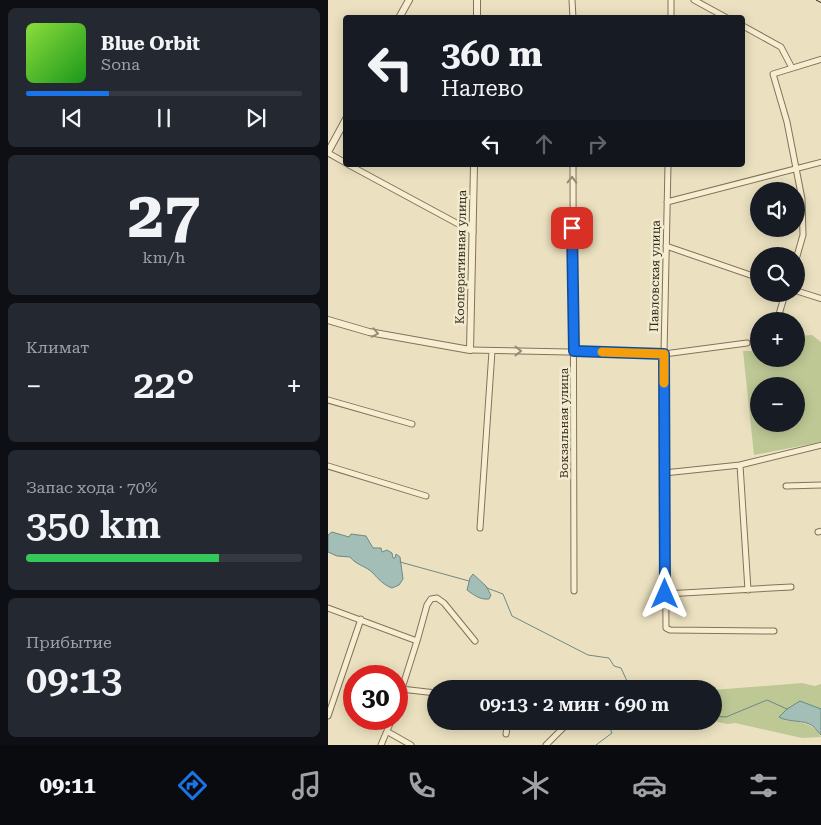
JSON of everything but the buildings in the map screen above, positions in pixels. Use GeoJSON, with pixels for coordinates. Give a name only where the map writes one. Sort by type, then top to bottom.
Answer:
{"type":"FeatureCollection","features":[{"type":"Feature","properties":{"kind":"street"},"geometry":{"type":"LineString","coordinates":[[401,15],[409,0]]}},
{"type":"Feature","properties":{"kind":"street"},"geometry":{"type":"LineString","coordinates":[[477,0],[477,15]]}},
{"type":"Feature","properties":{"kind":"street"},"geometry":{"type":"LineString","coordinates":[[572,0],[573,15]]}},
{"type":"Feature","properties":{"kind":"street"},"geometry":{"type":"LineString","coordinates":[[671,0],[671,15]]}},
{"type":"Feature","properties":{"kind":"street"},"geometry":{"type":"LineString","coordinates":[[694,0],[722,15]]}},
{"type":"Feature","properties":{"kind":"street"},"geometry":{"type":"LineString","coordinates":[[745,27],[781,47],[792,68]]}},
{"type":"Feature","properties":{"kind":"street"},"geometry":{"type":"LineString","coordinates":[[799,247],[803,235],[802,199],[787,122],[773,74],[822,60]]}},
{"type":"Feature","properties":{"kind":"street"},"geometry":{"type":"LineString","coordinates":[[343,125],[328,153],[343,161]]}},
{"type":"Feature","properties":{"kind":"street"},"geometry":{"type":"LineString","coordinates":[[667,202],[822,162]]}},
{"type":"Feature","properties":{"kind":"street"},"geometry":{"type":"LineString","coordinates":[[353,167],[473,232]]}},
{"type":"Feature","properties":{"kind":"street","name":"Кооперативная улица"},"geometry":{"type":"LineString","coordinates":[[470,350],[474,167]]}},
{"type":"Feature","properties":{"kind":"street","name":"Вокзальная улица"},"geometry":{"type":"LineString","coordinates":[[573,167],[574,591]]}},
{"type":"Feature","properties":{"kind":"street","name":"Павловская улица"},"geometry":{"type":"LineString","coordinates":[[668,167],[664,354],[666,628],[670,630],[774,631]]}},
{"type":"Feature","properties":{"kind":"street"},"geometry":{"type":"LineString","coordinates":[[666,246],[750,275]]}},
{"type":"Feature","properties":{"kind":"street"},"geometry":{"type":"LineString","coordinates":[[805,294],[822,300]]}},
{"type":"Feature","properties":{"kind":"street"},"geometry":{"type":"LineString","coordinates":[[328,320],[368,332],[470,350],[664,354],[747,344]]}},
{"type":"Feature","properties":{"kind":"street"},"geometry":{"type":"LineString","coordinates":[[480,528],[492,351]]}},
{"type":"Feature","properties":{"kind":"street"},"geometry":{"type":"LineString","coordinates":[[328,400],[412,424]]}},
{"type":"Feature","properties":{"kind":"street"},"geometry":{"type":"LineString","coordinates":[[664,473],[740,465],[822,445]]}},
{"type":"Feature","properties":{"kind":"street"},"geometry":{"type":"LineString","coordinates":[[740,465],[748,590]]}},
{"type":"Feature","properties":{"kind":"street"},"geometry":{"type":"LineString","coordinates":[[328,466],[426,496]]}},
{"type":"Feature","properties":{"kind":"street"},"geometry":{"type":"LineString","coordinates":[[786,486],[822,485]]}},
{"type":"Feature","properties":{"kind":"street"},"geometry":{"type":"LineString","coordinates":[[665,594],[791,587]]}},
{"type":"Feature","properties":{"kind":"street"},"geometry":{"type":"LineString","coordinates":[[408,668],[427,605],[431,599],[437,598],[444,603],[475,641]]}},
{"type":"Feature","properties":{"kind":"street"},"geometry":{"type":"LineString","coordinates":[[328,608],[417,641]]}},
{"type":"Feature","properties":{"kind":"street"},"geometry":{"type":"LineString","coordinates":[[328,716],[361,619]]}},
{"type":"Feature","properties":{"kind":"street"},"geometry":{"type":"LineString","coordinates":[[408,690],[427,692]]}},
{"type":"Feature","properties":{"kind":"street"},"geometry":{"type":"LineString","coordinates":[[506,734],[507,730]]}},
{"type":"Feature","properties":{"kind":"street"},"geometry":{"type":"LineString","coordinates":[[546,745],[561,730]]}},
{"type":"Feature","properties":{"kind":"street"},"geometry":{"type":"LineString","coordinates":[[381,745],[388,732],[411,745]]}},
{"type":"Feature","properties":{"kind":"green space"},"geometry":{"type":"Polygon","coordinates":[[[805,335],[812,335],[821,342],[821,442],[754,455],[752,432],[805,432],[805,377],[750,377],[750,417],[743,351],[750,351],[750,367],[805,367],[805,335]]]}},
{"type":"Feature","properties":{"kind":"green space"},"geometry":{"type":"Polygon","coordinates":[[[802,683],[815,686],[821,684],[821,709],[783,720],[800,722],[810,726],[821,737],[802,738],[735,723],[722,723],[722,689],[802,683]]]}},
{"type":"Feature","properties":{"kind":"water"},"geometry":{"type":"Polygon","coordinates":[[[332,532],[349,537],[351,534],[366,536],[373,548],[381,548],[382,552],[387,550],[392,553],[393,558],[395,558],[396,554],[400,557],[403,579],[399,585],[392,588],[389,587],[350,557],[337,556],[328,552],[328,535],[332,532]]]}},
{"type":"Feature","properties":{"kind":"water"},"geometry":{"type":"Polygon","coordinates":[[[473,574],[486,586],[491,595],[489,599],[480,598],[467,590],[473,574]]]}},
{"type":"Feature","properties":{"kind":"water"},"geometry":{"type":"Polygon","coordinates":[[[800,701],[821,709],[821,735],[809,724],[779,717],[787,709],[800,701]]]}},
{"type":"Feature","properties":{"kind":"waterway"},"geometry":{"type":"LineString","coordinates":[[400,562],[469,581]]}},
{"type":"Feature","properties":{"kind":"waterway"},"geometry":{"type":"LineString","coordinates":[[487,588],[503,594],[512,616],[588,655],[609,658],[614,666],[621,668],[627,680]]}},
{"type":"Feature","properties":{"kind":"waterway"},"geometry":{"type":"LineString","coordinates":[[722,717],[726,717],[767,700],[787,709]]}},
{"type":"Feature","properties":{"kind":"waterway"},"geometry":{"type":"LineString","coordinates":[[596,745],[612,733],[611,730]]}},
{"type":"Feature","properties":{"kind":"railway"},"geometry":{"type":"LineString","coordinates":[[816,0],[822,3]]}},
{"type":"Feature","properties":{"kind":"slow traffic"},"geometry":{"type":"LineString","coordinates":[[602,352],[664,354],[664,383]]}},
{"type":"Feature","properties":{"kind":"route"},"geometry":{"type":"LineString","coordinates":[[572,228],[574,351],[664,354],[665,594]]}}]}
